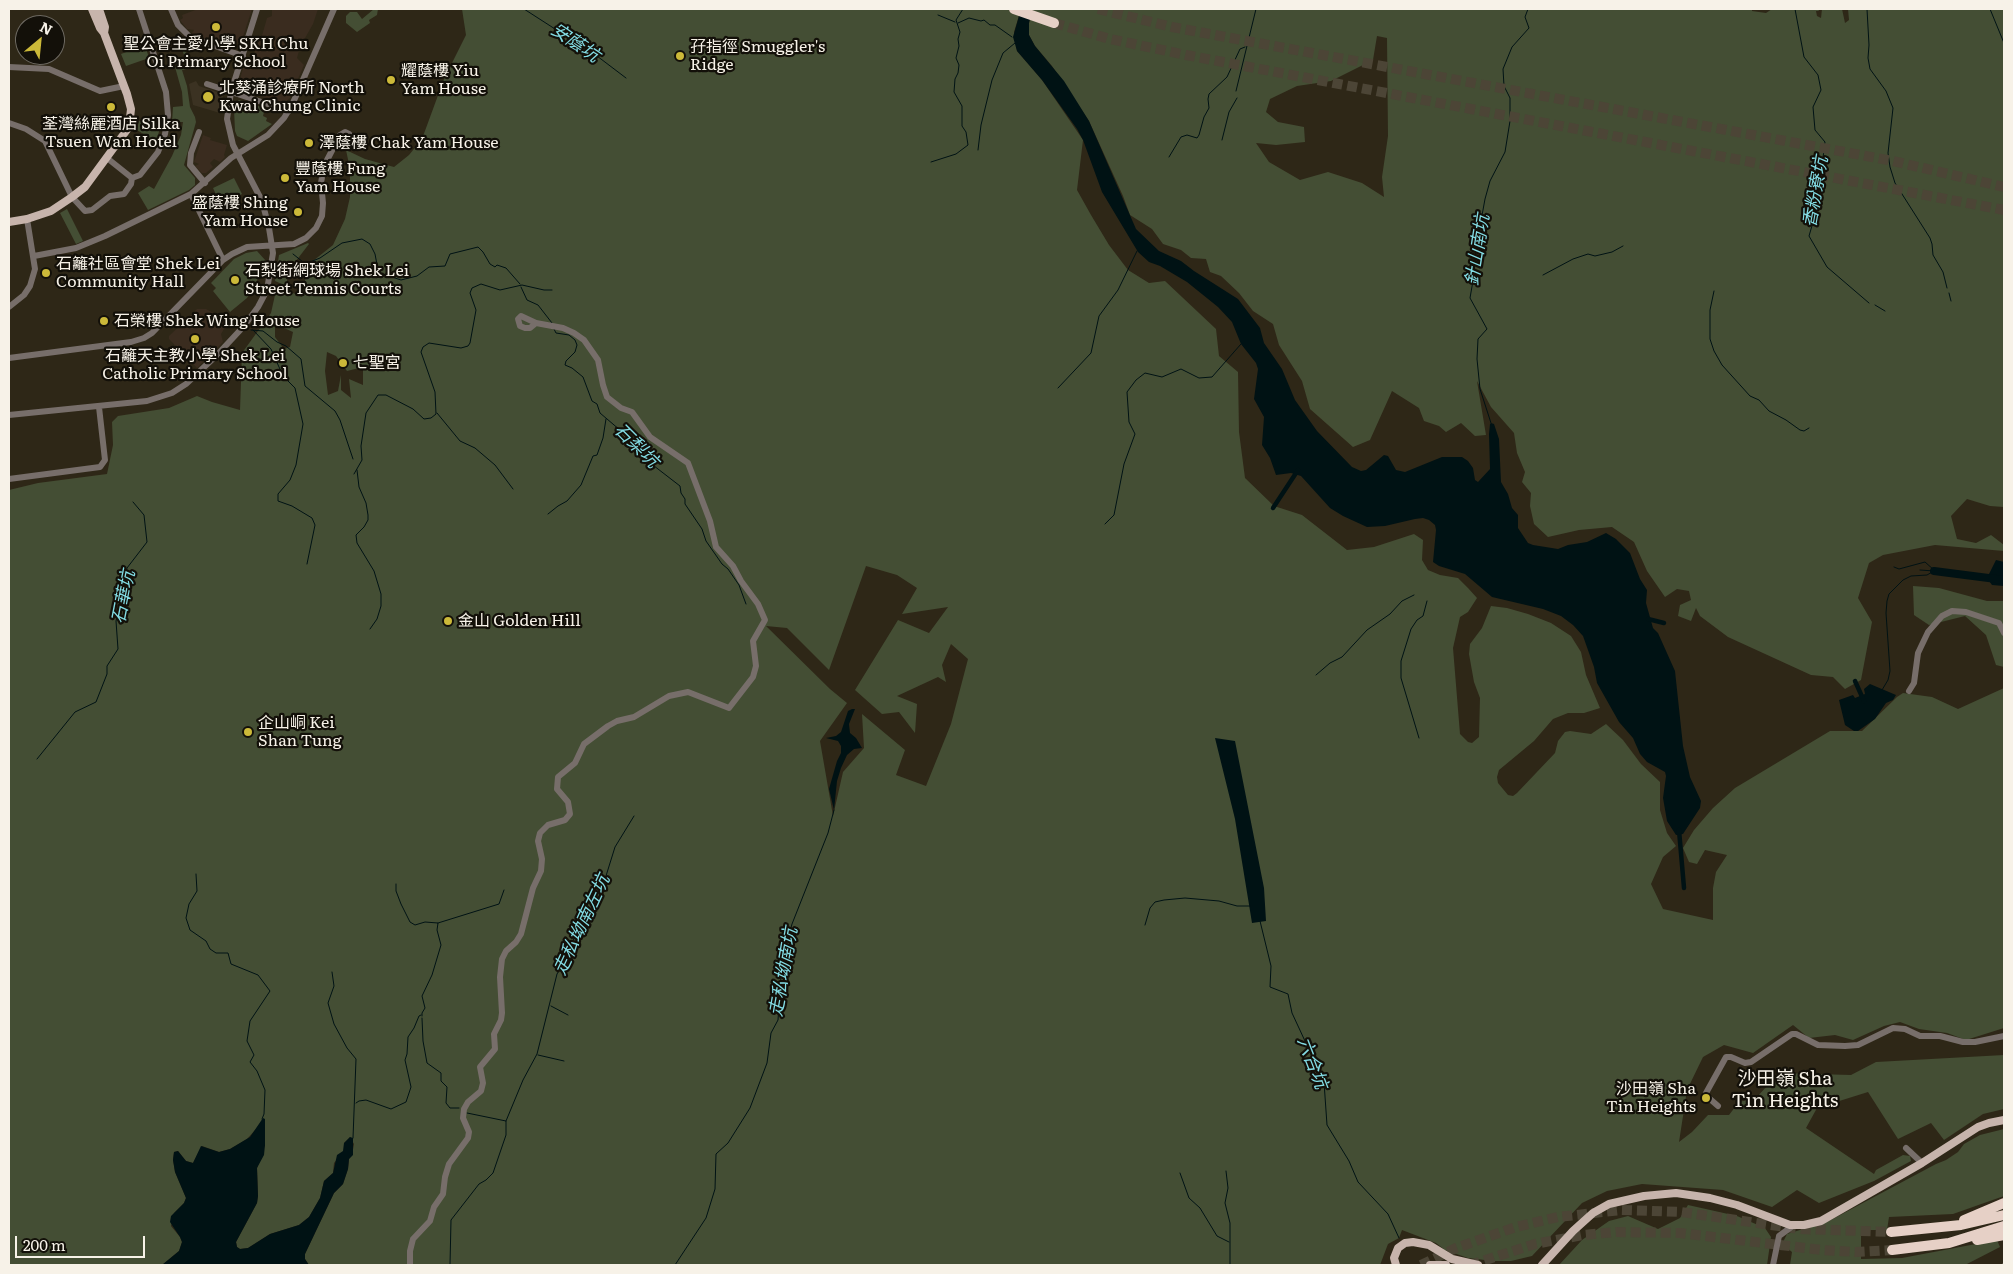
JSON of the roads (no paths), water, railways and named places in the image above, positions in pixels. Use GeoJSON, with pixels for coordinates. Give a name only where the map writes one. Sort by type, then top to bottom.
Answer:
{"type":"FeatureCollection","features":[{"type":"Feature","properties":{"kind":"highway"},"geometry":{"type":"LineString","coordinates":[[1014,9],[1054,23]]}},
{"type":"Feature","properties":{"kind":"highway"},"geometry":{"type":"LineString","coordinates":[[1944,1228],[2004,1203]]}},
{"type":"Feature","properties":{"kind":"highway"},"geometry":{"type":"LineString","coordinates":[[1891,1232],[1944,1228],[2004,1215]]}},
{"type":"Feature","properties":{"kind":"highway"},"geometry":{"type":"LineString","coordinates":[[1949,1243],[2004,1226]]}},
{"type":"Feature","properties":{"kind":"highway"},"geometry":{"type":"LineString","coordinates":[[1892,1250],[1974,1241],[2004,1235]]}},
{"type":"Feature","properties":{"kind":"main road"},"geometry":{"type":"LineString","coordinates":[[9,222],[27,219],[51,211],[72,197],[85,186],[130,127],[131,109],[124,86],[104,33],[92,9]]}},
{"type":"Feature","properties":{"kind":"main road"},"geometry":{"type":"LineString","coordinates":[[99,9],[105,27],[104,33]]}},
{"type":"Feature","properties":{"kind":"main road"},"geometry":{"type":"LineString","coordinates":[[1542,1265],[1573,1230],[1592,1214],[1609,1204],[1644,1196],[1676,1193],[1705,1197],[1729,1202],[1779,1222],[1795,1225],[1813,1223],[1828,1218],[1922,1163],[1978,1127],[2004,1120]]}},
{"type":"Feature","properties":{"kind":"main road"},"geometry":{"type":"LineString","coordinates":[[1396,1265],[1395,1254],[1400,1246],[1413,1242],[1429,1246],[1452,1258],[1478,1265]]}},
{"type":"Feature","properties":{"kind":"main road"},"geometry":{"type":"LineString","coordinates":[[1430,1265],[1446,1265]]}},
{"type":"Feature","properties":{"kind":"street"},"geometry":{"type":"LineString","coordinates":[[132,178],[140,175],[158,152],[165,134],[168,115],[166,92],[139,9]]}},
{"type":"Feature","properties":{"kind":"street"},"geometry":{"type":"LineString","coordinates":[[171,9],[178,25],[190,37],[243,56]]}},
{"type":"Feature","properties":{"kind":"street"},"geometry":{"type":"LineString","coordinates":[[9,415],[147,401],[172,393],[186,384],[217,355],[244,326],[264,296],[273,254],[265,208],[233,145],[228,127],[231,92],[257,9]]}},
{"type":"Feature","properties":{"kind":"street"},"geometry":{"type":"LineString","coordinates":[[34,256],[76,248],[191,194],[238,154],[268,135],[289,111],[334,9]]}},
{"type":"Feature","properties":{"kind":"street"},"geometry":{"type":"LineString","coordinates":[[9,68],[49,69],[100,91],[124,86]]}},
{"type":"Feature","properties":{"kind":"street"},"geometry":{"type":"LineString","coordinates":[[207,84],[289,111]]}},
{"type":"Feature","properties":{"kind":"street"},"geometry":{"type":"LineString","coordinates":[[9,123],[32,132],[45,141],[72,197],[83,210],[90,211],[110,196],[124,194],[131,184],[132,178]]}},
{"type":"Feature","properties":{"kind":"street"},"geometry":{"type":"LineString","coordinates":[[199,132],[191,153],[190,165],[205,183]]}},
{"type":"Feature","properties":{"kind":"street"},"geometry":{"type":"LineString","coordinates":[[9,358],[131,342],[144,338],[152,333],[223,260],[242,249],[298,242],[306,238],[316,228],[322,216],[321,183],[324,166],[340,135],[345,132],[349,134]]}},
{"type":"Feature","properties":{"kind":"street"},"geometry":{"type":"LineString","coordinates":[[107,158],[132,178]]}},
{"type":"Feature","properties":{"kind":"street"},"geometry":{"type":"LineString","coordinates":[[191,194],[223,260]]}},
{"type":"Feature","properties":{"kind":"street"},"geometry":{"type":"LineString","coordinates":[[9,307],[30,286],[35,269],[27,219]]}},
{"type":"Feature","properties":{"kind":"street"},"geometry":{"type":"LineString","coordinates":[[410,1265],[412,1241],[430,1221],[434,1207],[444,1192],[447,1168],[468,1138],[469,1132],[463,1118],[464,1110],[468,1102],[481,1091],[483,1083],[480,1067],[495,1049],[494,1034],[501,1020],[502,1013],[500,980],[502,959],[506,951],[521,934],[533,888],[540,873],[542,862],[538,841],[540,834],[548,825],[564,821],[570,814],[568,802],[557,789],[558,777],[575,763],[584,745],[608,726],[619,720],[634,717],[669,696],[688,692],[727,708],[730,707],[753,677],[756,666],[753,641],[764,620],[758,604],[741,581],[734,567],[716,547],[710,521],[688,463],[650,437],[632,412],[621,408],[607,397],[602,385],[598,360],[584,340],[568,329],[536,323]]}},
{"type":"Feature","properties":{"kind":"street"},"geometry":{"type":"LineString","coordinates":[[9,479],[100,467],[105,460],[99,407]]}},
{"type":"Feature","properties":{"kind":"street"},"geometry":{"type":"LineString","coordinates":[[1909,691],[1914,683],[1918,653],[1928,632],[1942,616],[1952,611],[1966,612],[1999,624],[2004,633]]}},
{"type":"Feature","properties":{"kind":"street"},"geometry":{"type":"LineString","coordinates":[[1706,1093],[1726,1057],[1746,1063],[1751,1062],[1792,1034],[1796,1034],[1818,1045],[1845,1046],[1858,1046],[1894,1028],[1905,1029],[1920,1036],[1940,1036],[1963,1042],[1975,1042],[2004,1036]]}},
{"type":"Feature","properties":{"kind":"street"},"geometry":{"type":"LineString","coordinates":[[1710,1099],[1718,1106]]}},
{"type":"Feature","properties":{"kind":"street"},"geometry":{"type":"LineString","coordinates":[[1906,1148],[1922,1163]]}},
{"type":"Feature","properties":{"kind":"street"},"geometry":{"type":"LineString","coordinates":[[1773,1265],[1779,1236],[1795,1225]]}},
{"type":"Feature","properties":{"kind":"waterway","name":"安蔭坑"},"geometry":{"type":"LineString","coordinates":[[524,9],[597,56],[626,78]]}},
{"type":"Feature","properties":{"kind":"waterway"},"geometry":{"type":"LineString","coordinates":[[931,162],[956,154],[968,145],[966,132],[962,126],[962,106],[954,92],[959,65],[956,58],[960,32],[956,20],[963,9]]}},
{"type":"Feature","properties":{"kind":"waterway"},"geometry":{"type":"LineString","coordinates":[[1236,91],[1256,9]]}},
{"type":"Feature","properties":{"kind":"waterway","name":"針山南坑"},"geometry":{"type":"LineString","coordinates":[[1491,423],[1480,389],[1477,359],[1478,339],[1487,329],[1470,298],[1476,248],[1485,199],[1490,181],[1505,152],[1510,121],[1510,98],[1504,86],[1503,69],[1512,47],[1529,28],[1525,17],[1528,9]]}},
{"type":"Feature","properties":{"kind":"waterway","name":"香粉寮坑"},"geometry":{"type":"LineString","coordinates":[[1795,9],[1804,57],[1818,75],[1821,90],[1813,107],[1815,130],[1825,142],[1816,212],[1809,236],[1827,267],[1869,303]]}},
{"type":"Feature","properties":{"kind":"waterway"},"geometry":{"type":"LineString","coordinates":[[1867,9],[1870,69],[1886,91],[1893,108],[1888,153],[1890,167],[1895,183],[1930,238],[1933,255],[1943,272],[1947,288]]}},
{"type":"Feature","properties":{"kind":"waterway"},"geometry":{"type":"LineString","coordinates":[[1990,9],[2004,43]]}},
{"type":"Feature","properties":{"kind":"waterway"},"geometry":{"type":"LineString","coordinates":[[938,15],[955,22]]}},
{"type":"Feature","properties":{"kind":"waterway"},"geometry":{"type":"LineString","coordinates":[[958,23],[969,18],[984,20],[1012,37]]}},
{"type":"Feature","properties":{"kind":"waterway"},"geometry":{"type":"LineString","coordinates":[[978,150],[981,125],[992,80],[1003,53],[1015,43]]}},
{"type":"Feature","properties":{"kind":"waterway"},"geometry":{"type":"LineString","coordinates":[[1169,157],[1181,137],[1187,135],[1197,138],[1209,108],[1209,94],[1227,77],[1240,49],[1245,47]]}},
{"type":"Feature","properties":{"kind":"waterway"},"geometry":{"type":"LineString","coordinates":[[1222,140],[1229,112],[1237,98]]}},
{"type":"Feature","properties":{"kind":"waterway"},"geometry":{"type":"LineString","coordinates":[[293,254],[303,262],[310,262],[320,258],[342,243],[362,239],[370,244],[380,273],[401,280],[417,276],[429,267],[445,266],[450,254],[478,247],[490,264],[495,267],[497,265],[506,268],[520,284]]}},
{"type":"Feature","properties":{"kind":"waterway"},"geometry":{"type":"LineString","coordinates":[[1543,275],[1573,259],[1588,254],[1595,256],[1612,252],[1623,246]]}},
{"type":"Feature","properties":{"kind":"waterway"},"geometry":{"type":"LineString","coordinates":[[1058,388],[1091,353],[1099,316],[1118,290],[1137,251]]}},
{"type":"Feature","properties":{"kind":"waterway"},"geometry":{"type":"LineString","coordinates":[[354,474],[362,460],[361,446],[366,413],[378,395],[386,395],[413,409],[424,419],[431,418],[436,414],[435,392],[421,352],[423,347],[429,343],[461,348],[468,346],[476,310],[470,293],[472,288],[481,284],[500,290],[522,285],[552,290]]}},
{"type":"Feature","properties":{"kind":"waterway"},"geometry":{"type":"LineString","coordinates":[[521,287],[527,300],[538,305],[552,323]]}},
{"type":"Feature","properties":{"kind":"waterway"},"geometry":{"type":"LineString","coordinates":[[1714,291],[1710,310],[1710,339],[1722,365],[1750,396],[1759,400],[1769,411],[1800,430],[1804,431],[1809,428]]}},
{"type":"Feature","properties":{"kind":"waterway"},"geometry":{"type":"LineString","coordinates":[[1949,293],[1951,301]]}},
{"type":"Feature","properties":{"kind":"waterway"},"geometry":{"type":"LineString","coordinates":[[1875,305],[1885,311]]}},
{"type":"Feature","properties":{"kind":"waterway","name":"石梨坑"},"geometry":{"type":"LineString","coordinates":[[554,329],[556,333],[569,335],[575,340],[577,345],[575,352],[566,361],[565,365],[583,377],[592,401],[597,404],[600,413],[634,442],[636,452],[680,486],[685,504],[702,529],[706,541],[739,585],[746,604]]}},
{"type":"Feature","properties":{"kind":"waterway"},"geometry":{"type":"LineString","coordinates":[[251,330],[263,331],[277,342],[286,346],[301,359],[305,386],[335,411],[340,420],[353,459]]}},
{"type":"Feature","properties":{"kind":"waterway"},"geometry":{"type":"LineString","coordinates":[[253,330],[271,349],[283,376],[295,388],[303,424],[296,465],[290,480],[278,494],[278,501],[292,506],[312,518],[315,525],[307,564]]}},
{"type":"Feature","properties":{"kind":"waterway"},"geometry":{"type":"LineString","coordinates":[[1105,524],[1114,515],[1124,464],[1135,434],[1129,422],[1127,392],[1136,380],[1145,373],[1162,377],[1181,369],[1199,378],[1212,377],[1241,344]]}},
{"type":"Feature","properties":{"kind":"waterway"},"geometry":{"type":"LineString","coordinates":[[437,413],[460,441],[475,448],[495,465],[513,489]]}},
{"type":"Feature","properties":{"kind":"waterway"},"geometry":{"type":"LineString","coordinates":[[548,514],[567,501],[581,485],[593,456],[597,455],[603,438],[606,419]]}},
{"type":"Feature","properties":{"kind":"waterway"},"geometry":{"type":"LineString","coordinates":[[357,470],[359,487],[366,503],[368,515],[368,520],[364,527],[356,535],[357,543],[374,571],[381,594],[381,606],[377,619],[370,629]]}},
{"type":"Feature","properties":{"kind":"waterway"},"geometry":{"type":"LineString","coordinates":[[1273,508],[1298,470]]}},
{"type":"Feature","properties":{"kind":"waterway","name":"石華坑"},"geometry":{"type":"LineString","coordinates":[[37,759],[75,712],[96,702],[107,674],[107,666],[118,649],[116,621],[127,568],[147,542],[144,515],[133,502]]}},
{"type":"Feature","properties":{"kind":"waterway"},"geometry":{"type":"LineString","coordinates":[[1894,567],[1899,569],[1925,562],[1934,570]]}},
{"type":"Feature","properties":{"kind":"waterway"},"geometry":{"type":"LineString","coordinates":[[1920,570],[1934,571]]}},
{"type":"Feature","properties":{"kind":"waterway"},"geometry":{"type":"LineString","coordinates":[[1882,690],[1888,680],[1890,671],[1886,613],[1889,594],[1903,580],[1911,576],[1927,575],[1934,571]]}},
{"type":"Feature","properties":{"kind":"waterway"},"geometry":{"type":"LineString","coordinates":[[1934,571],[2004,580]]}},
{"type":"Feature","properties":{"kind":"waterway"},"geometry":{"type":"LineString","coordinates":[[1316,675],[1330,663],[1342,657],[1367,630],[1390,614],[1402,601],[1414,595]]}},
{"type":"Feature","properties":{"kind":"waterway"},"geometry":{"type":"LineString","coordinates":[[1419,738],[1401,678],[1401,661],[1411,629],[1417,620],[1423,616],[1427,601]]}},
{"type":"Feature","properties":{"kind":"waterway"},"geometry":{"type":"LineString","coordinates":[[1648,619],[1664,623]]}},
{"type":"Feature","properties":{"kind":"waterway"},"geometry":{"type":"LineString","coordinates":[[1855,681],[1864,701]]}},
{"type":"Feature","properties":{"kind":"waterway","name":"走私坳南坑"},"geometry":{"type":"LineString","coordinates":[[675,1265],[706,1218],[715,1189],[716,1154],[728,1143],[750,1108],[767,1063],[771,1033],[778,1020],[782,961],[792,924],[828,833],[834,810]]}},
{"type":"Feature","properties":{"kind":"waterway","name":"走私坳南左坑"},"geometry":{"type":"LineString","coordinates":[[506,1121],[523,1080],[537,1054],[557,974],[568,955],[575,935],[589,917],[601,892],[615,847],[634,816]]}},
{"type":"Feature","properties":{"kind":"waterway"},"geometry":{"type":"LineString","coordinates":[[1679,830],[1684,888]]}},
{"type":"Feature","properties":{"kind":"waterway"},"geometry":{"type":"LineString","coordinates":[[196,874],[197,891],[189,904],[186,918],[190,930],[206,941],[210,949],[216,953],[228,953],[231,964],[258,975],[270,991],[250,1021],[247,1041],[254,1055],[250,1062],[257,1071],[265,1090],[262,1119]]}},
{"type":"Feature","properties":{"kind":"waterway"},"geometry":{"type":"LineString","coordinates":[[396,884],[396,891],[410,922],[415,925],[425,922],[438,923],[437,930],[441,945],[432,975],[422,996],[425,1008],[422,1016]]}},
{"type":"Feature","properties":{"kind":"waterway"},"geometry":{"type":"LineString","coordinates":[[438,923],[499,904],[504,890]]}},
{"type":"Feature","properties":{"kind":"waterway"},"geometry":{"type":"LineString","coordinates":[[1145,925],[1150,908],[1155,902],[1164,900],[1185,898],[1219,901],[1237,906],[1250,906]]}},
{"type":"Feature","properties":{"kind":"waterway","name":"六合坑"},"geometry":{"type":"LineString","coordinates":[[1260,921],[1271,966],[1270,987],[1288,994],[1292,1013],[1324,1082],[1327,1125],[1349,1161],[1358,1182],[1388,1214],[1399,1238]]}},
{"type":"Feature","properties":{"kind":"waterway"},"geometry":{"type":"LineString","coordinates":[[332,972],[334,986],[328,1003],[334,1024],[347,1048],[356,1059],[353,1138]]}},
{"type":"Feature","properties":{"kind":"waterway"},"geometry":{"type":"LineString","coordinates":[[551,1006],[568,1015]]}},
{"type":"Feature","properties":{"kind":"waterway"},"geometry":{"type":"LineString","coordinates":[[356,1103],[366,1100],[391,1109],[406,1102],[411,1087],[405,1060],[408,1037],[421,1015]]}},
{"type":"Feature","properties":{"kind":"waterway"},"geometry":{"type":"LineString","coordinates":[[422,1018],[423,1041],[427,1063],[441,1073],[441,1081],[447,1087],[446,1103],[450,1108],[459,1108]]}},
{"type":"Feature","properties":{"kind":"waterway"},"geometry":{"type":"LineString","coordinates":[[538,1055],[564,1061]]}},
{"type":"Feature","properties":{"kind":"waterway"},"geometry":{"type":"LineString","coordinates":[[450,1265],[451,1220],[479,1184],[493,1173],[506,1135],[506,1121],[467,1113]]}},
{"type":"Feature","properties":{"kind":"waterway"},"geometry":{"type":"LineString","coordinates":[[1226,1171],[1228,1188],[1225,1203],[1230,1223],[1230,1265]]}},
{"type":"Feature","properties":{"kind":"waterway"},"geometry":{"type":"LineString","coordinates":[[1180,1173],[1189,1198],[1200,1208],[1217,1236],[1229,1242]]}},
{"type":"Feature","properties":{"kind":"tunnel"},"geometry":{"type":"LineString","coordinates":[[1098,9],[1172,27],[1893,161],[2004,187]]}},
{"type":"Feature","properties":{"kind":"tunnel"},"geometry":{"type":"LineString","coordinates":[[1054,23],[1110,39],[1186,55],[2004,210]]}},
{"type":"Feature","properties":{"kind":"tunnel"},"geometry":{"type":"LineString","coordinates":[[1421,1265],[1456,1248],[1516,1227],[1558,1217],[1621,1210],[1681,1212],[1799,1229],[1891,1232]]}},
{"type":"Feature","properties":{"kind":"tunnel"},"geometry":{"type":"LineString","coordinates":[[1470,1265],[1535,1244],[1583,1235],[1616,1232],[1680,1233],[1822,1250],[1856,1252],[1892,1250]]}},
{"type":"Feature","properties":{"kind":"place","name":"聖公會主愛小學 SKH Chu Oi Primary School"},"geometry":{"type":"Point","coordinates":[216,27]}},
{"type":"Feature","properties":{"kind":"place","name":"孖指徑 Smuggler's Ridge"},"geometry":{"type":"Point","coordinates":[680,56]}},
{"type":"Feature","properties":{"kind":"place","name":"耀蔭樓 Yiu Yam House"},"geometry":{"type":"Point","coordinates":[391,80]}},
{"type":"Feature","properties":{"kind":"place","name":"北葵涌診療所 North Kwai Chung Clinic"},"geometry":{"type":"Point","coordinates":[208,97]}},
{"type":"Feature","properties":{"kind":"place","name":"荃灣絲麗酒店 Silka Tsuen Wan Hotel"},"geometry":{"type":"Point","coordinates":[111,107]}},
{"type":"Feature","properties":{"kind":"place","name":"澤蔭樓 Chak Yam House"},"geometry":{"type":"Point","coordinates":[309,143]}},
{"type":"Feature","properties":{"kind":"place","name":"豐蔭樓 Fung Yam House"},"geometry":{"type":"Point","coordinates":[285,178]}},
{"type":"Feature","properties":{"kind":"place","name":"盛蔭樓 Shing Yam House"},"geometry":{"type":"Point","coordinates":[298,212]}},
{"type":"Feature","properties":{"kind":"place","name":"石籬社區會堂 Shek Lei Community Hall"},"geometry":{"type":"Point","coordinates":[46,273]}},
{"type":"Feature","properties":{"kind":"place","name":"石梨街網球場 Shek Lei Street Tennis Courts"},"geometry":{"type":"Point","coordinates":[235,280]}},
{"type":"Feature","properties":{"kind":"place","name":"石榮樓 Shek Wing House"},"geometry":{"type":"Point","coordinates":[104,321]}},
{"type":"Feature","properties":{"kind":"place","name":"石籬天主教小學 Shek Lei Catholic Primary School"},"geometry":{"type":"Point","coordinates":[195,339]}},
{"type":"Feature","properties":{"kind":"place","name":"七聖宮"},"geometry":{"type":"Point","coordinates":[343,363]}},
{"type":"Feature","properties":{"kind":"place","name":"金山 Golden Hill"},"geometry":{"type":"Point","coordinates":[448,621]}},
{"type":"Feature","properties":{"kind":"place","name":"企山峒 Kei Shan Tung"},"geometry":{"type":"Point","coordinates":[248,732]}},
{"type":"Feature","properties":{"kind":"place","name":"沙田嶺 Sha Tin Heights"},"geometry":{"type":"Point","coordinates":[1706,1098]}},
{"type":"Feature","properties":{"kind":"district","name":"沙田嶺 Sha Tin Heights"},"geometry":{"type":"Point","coordinates":[1785,1090]}}]}
